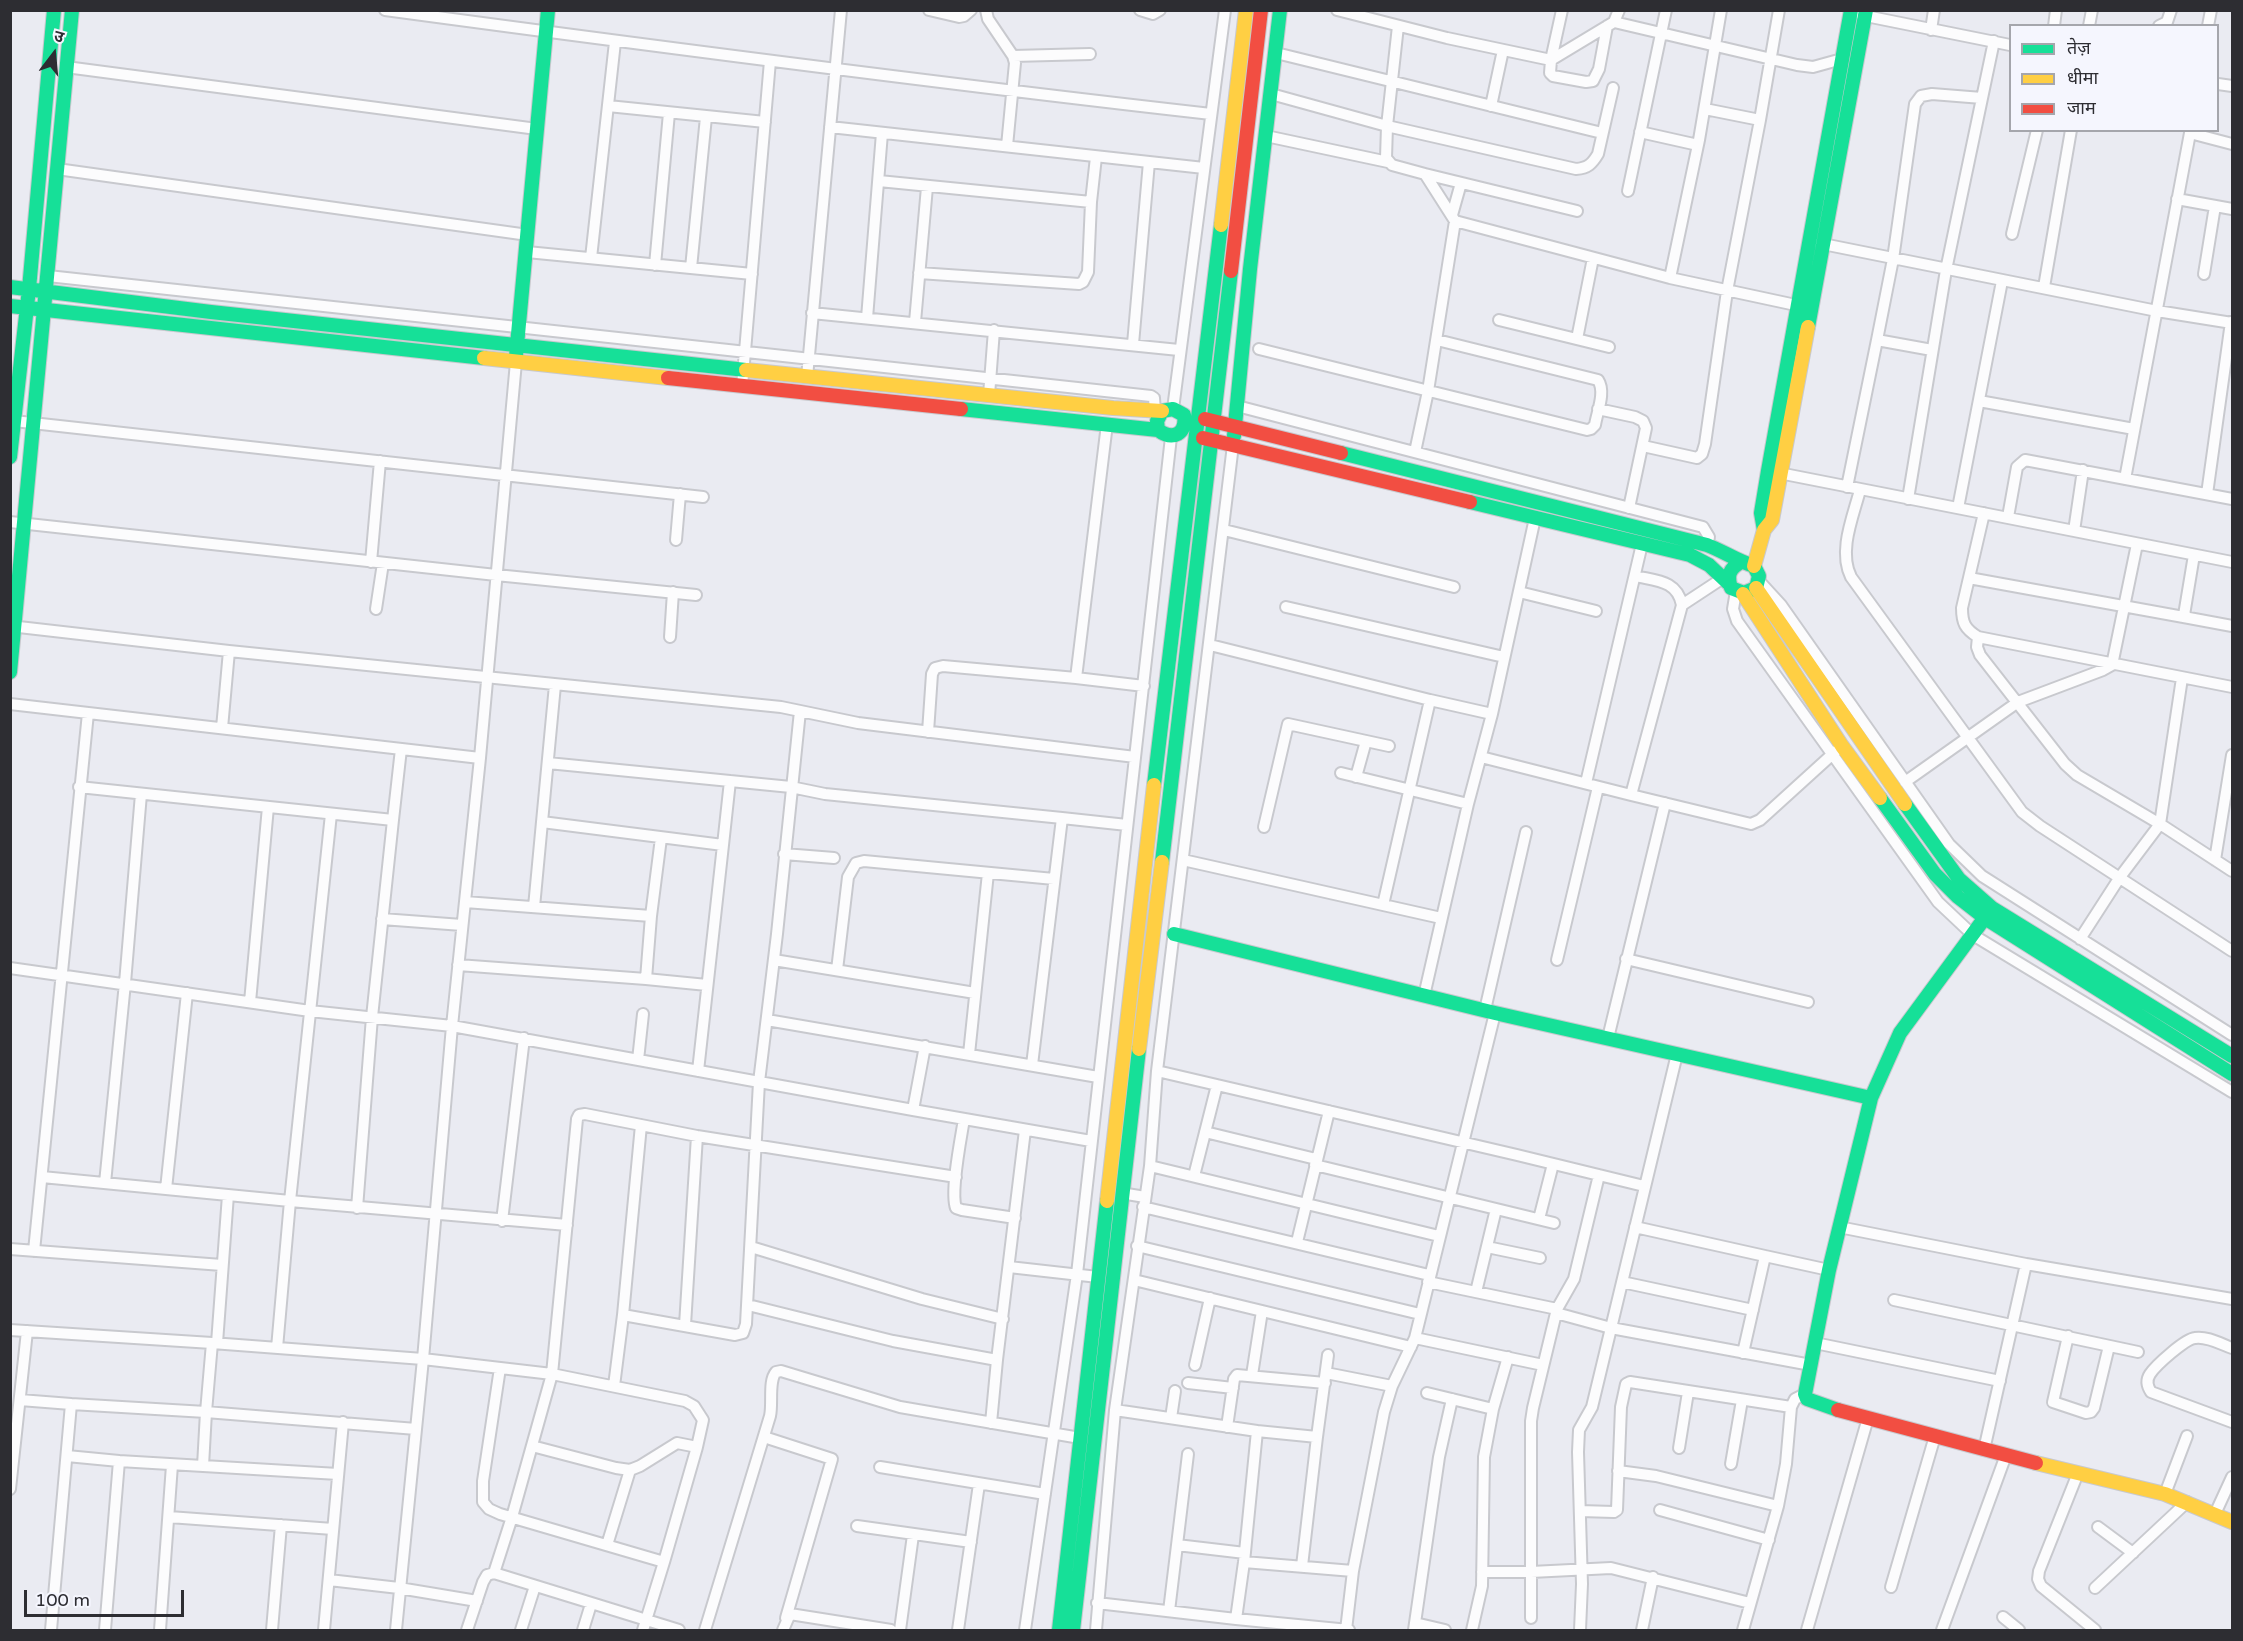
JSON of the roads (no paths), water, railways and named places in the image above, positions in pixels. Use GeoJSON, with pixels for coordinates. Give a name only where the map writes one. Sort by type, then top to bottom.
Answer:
{"type":"FeatureCollection","features":[{"type":"Feature","properties":{"kind":"street"},"geometry":{"type":"LineString","coordinates":[[10,457],[29,289],[54,10]]}},
{"type":"Feature","properties":{"kind":"street"},"geometry":{"type":"LineString","coordinates":[[10,672],[17,522],[33,423],[72,10]]}},
{"type":"Feature","properties":{"kind":"street"},"geometry":{"type":"LineString","coordinates":[[386,10],[615,42],[1012,92],[1211,114]]}},
{"type":"Feature","properties":{"kind":"street"},"geometry":{"type":"LineString","coordinates":[[396,1630],[423,1359],[452,1026],[480,758],[548,10]]}},
{"type":"Feature","properties":{"kind":"street"},"geometry":{"type":"LineString","coordinates":[[807,377],[841,10]]}},
{"type":"Feature","properties":{"kind":"street"},"geometry":{"type":"LineString","coordinates":[[929,10],[959,17],[971,10]]}},
{"type":"Feature","properties":{"kind":"street"},"geometry":{"type":"LineString","coordinates":[[986,10],[988,19],[1013,56],[1015,71],[1007,146]]}},
{"type":"Feature","properties":{"kind":"street"},"geometry":{"type":"LineString","coordinates":[[1140,10],[1153,14],[1160,10]]}},
{"type":"Feature","properties":{"kind":"street"},"geometry":{"type":"LineString","coordinates":[[1158,430],[1157,421],[1169,412],[1179,350],[1225,10]]}},
{"type":"Feature","properties":{"kind":"street"},"geometry":{"type":"LineString","coordinates":[[1073,1630],[1080,1503],[1080,1438],[1121,1193],[1116,1176],[1184,435],[1198,418],[1246,10]]}},
{"type":"Feature","properties":{"kind":"street"},"geometry":{"type":"LineString","coordinates":[[1059,1630],[1080,1503],[1103,1297],[1098,1277],[1154,933],[1262,10]]}},
{"type":"Feature","properties":{"kind":"street"},"geometry":{"type":"LineString","coordinates":[[1096,1630],[1115,1410],[1150,1167],[1157,1071],[1224,530],[1280,10]]}},
{"type":"Feature","properties":{"kind":"street"},"geometry":{"type":"LineString","coordinates":[[1337,10],[1377,16],[1398,26],[1551,60],[1610,24],[1660,33],[1771,60],[1813,67],[1842,59]]}},
{"type":"Feature","properties":{"kind":"street"},"geometry":{"type":"LineString","coordinates":[[1562,10],[1550,73],[1553,76],[1586,82],[1593,81],[1599,69],[1610,24],[1620,10]]}},
{"type":"Feature","properties":{"kind":"street"},"geometry":{"type":"LineString","coordinates":[[1628,191],[1666,10]]}},
{"type":"Feature","properties":{"kind":"street"},"geometry":{"type":"LineString","coordinates":[[1670,278],[1705,109],[1721,10]]}},
{"type":"Feature","properties":{"kind":"street"},"geometry":{"type":"LineString","coordinates":[[1643,446],[1691,458],[1697,458],[1702,454],[1727,291],[1779,10]]}},
{"type":"Feature","properties":{"kind":"street"},"geometry":{"type":"LineString","coordinates":[[1931,30],[1935,10]]}},
{"type":"Feature","properties":{"kind":"street"},"geometry":{"type":"LineString","coordinates":[[2162,24],[2167,21],[2170,10]]}},
{"type":"Feature","properties":{"kind":"street"},"geometry":{"type":"LineString","coordinates":[[1774,472],[1811,308],[1815,242],[1851,12],[1866,13],[1931,30],[2009,45]]}},
{"type":"Feature","properties":{"kind":"street"},"geometry":{"type":"LineString","coordinates":[[1748,564],[1772,520],[1774,472],[1796,305],[1815,242],[1866,13]]}},
{"type":"Feature","properties":{"kind":"street"},"geometry":{"type":"LineString","coordinates":[[1388,162],[1385,152],[1398,26]]}},
{"type":"Feature","properties":{"kind":"street"},"geometry":{"type":"LineString","coordinates":[[591,258],[615,42]]}},
{"type":"Feature","properties":{"kind":"street"},"geometry":{"type":"LineString","coordinates":[[1908,499],[1946,270],[1994,42]]}},
{"type":"Feature","properties":{"kind":"street"},"geometry":{"type":"LineString","coordinates":[[1491,106],[1503,50]]}},
{"type":"Feature","properties":{"kind":"street"},"geometry":{"type":"LineString","coordinates":[[1276,53],[1602,133]]}},
{"type":"Feature","properties":{"kind":"street"},"geometry":{"type":"LineString","coordinates":[[1013,56],[1090,54]]}},
{"type":"Feature","properties":{"kind":"street"},"geometry":{"type":"LineString","coordinates":[[742,386],[770,61]]}},
{"type":"Feature","properties":{"kind":"street"},"geometry":{"type":"LineString","coordinates":[[66,67],[537,129]]}},
{"type":"Feature","properties":{"kind":"street"},"geometry":{"type":"LineString","coordinates":[[1271,94],[1387,126],[1576,169],[1586,168],[1593,164],[1598,154],[1613,88]]}},
{"type":"Feature","properties":{"kind":"street"},"geometry":{"type":"LineString","coordinates":[[1847,487],[1893,259],[1915,104],[1920,96],[1932,94],[1982,98]]}},
{"type":"Feature","properties":{"kind":"street"},"geometry":{"type":"LineString","coordinates":[[608,106],[765,122]]}},
{"type":"Feature","properties":{"kind":"street"},"geometry":{"type":"LineString","coordinates":[[1705,109],[1760,120]]}},
{"type":"Feature","properties":{"kind":"street"},"geometry":{"type":"LineString","coordinates":[[655,265],[669,113]]}},
{"type":"Feature","properties":{"kind":"street"},"geometry":{"type":"LineString","coordinates":[[1233,116],[1249,118]]}},
{"type":"Feature","properties":{"kind":"street"},"geometry":{"type":"LineString","coordinates":[[691,268],[706,117]]}},
{"type":"Feature","properties":{"kind":"street"},"geometry":{"type":"LineString","coordinates":[[830,127],[1204,168]]}},
{"type":"Feature","properties":{"kind":"street"},"geometry":{"type":"LineString","coordinates":[[1640,132],[1698,145]]}},
{"type":"Feature","properties":{"kind":"street"},"geometry":{"type":"LineString","coordinates":[[2012,234],[2037,132]]}},
{"type":"Feature","properties":{"kind":"street"},"geometry":{"type":"LineString","coordinates":[[2044,287],[2071,132]]}},
{"type":"Feature","properties":{"kind":"street"},"geometry":{"type":"LineString","coordinates":[[2125,479],[2190,132],[2232,144]]}},
{"type":"Feature","properties":{"kind":"street"},"geometry":{"type":"LineString","coordinates":[[867,318],[882,133]]}},
{"type":"Feature","properties":{"kind":"street"},"geometry":{"type":"LineString","coordinates":[[1266,136],[1388,162],[1425,174],[1577,212]]}},
{"type":"Feature","properties":{"kind":"street"},"geometry":{"type":"LineString","coordinates":[[919,273],[1079,284],[1083,282],[1088,272],[1091,202],[1096,156]]}},
{"type":"Feature","properties":{"kind":"street"},"geometry":{"type":"LineString","coordinates":[[1133,344],[1149,162]]}},
{"type":"Feature","properties":{"kind":"street"},"geometry":{"type":"LineString","coordinates":[[57,169],[528,235]]}},
{"type":"Feature","properties":{"kind":"street"},"geometry":{"type":"LineString","coordinates":[[1425,174],[1453,218],[1670,278],[1811,308]]}},
{"type":"Feature","properties":{"kind":"street"},"geometry":{"type":"LineString","coordinates":[[879,181],[1091,202]]}},
{"type":"Feature","properties":{"kind":"street"},"geometry":{"type":"LineString","coordinates":[[1415,452],[1437,340],[1453,218],[1461,183]]}},
{"type":"Feature","properties":{"kind":"street"},"geometry":{"type":"LineString","coordinates":[[915,322],[927,187]]}},
{"type":"Feature","properties":{"kind":"street"},"geometry":{"type":"LineString","coordinates":[[2177,199],[2232,209]]}},
{"type":"Feature","properties":{"kind":"street"},"geometry":{"type":"LineString","coordinates":[[2204,274],[2215,206]]}},
{"type":"Feature","properties":{"kind":"street"},"geometry":{"type":"LineString","coordinates":[[1815,242],[1946,270],[2044,287],[2157,312],[2232,323],[2207,494]]}},
{"type":"Feature","properties":{"kind":"street"},"geometry":{"type":"LineString","coordinates":[[526,252],[752,274]]}},
{"type":"Feature","properties":{"kind":"street"},"geometry":{"type":"LineString","coordinates":[[1578,339],[1593,258]]}},
{"type":"Feature","properties":{"kind":"street"},"geometry":{"type":"LineString","coordinates":[[48,276],[1151,396],[1156,404],[1186,426],[1144,686],[1077,1274],[1025,1630]]}},
{"type":"Feature","properties":{"kind":"street"},"geometry":{"type":"LineString","coordinates":[[1958,508],[2002,281]]}},
{"type":"Feature","properties":{"kind":"street"},"geometry":{"type":"LineString","coordinates":[[10,287],[517,346],[1169,412],[1213,421],[1707,545],[1728,553],[1758,571],[1757,584],[1750,592],[1732,587],[1709,565],[1690,555],[1233,445],[1184,435],[1163,435],[1158,430],[10,306]]}},
{"type":"Feature","properties":{"kind":"street"},"geometry":{"type":"LineString","coordinates":[[812,313],[1179,350]]}},
{"type":"Feature","properties":{"kind":"street"},"geometry":{"type":"LineString","coordinates":[[1499,320],[1610,347]]}},
{"type":"Feature","properties":{"kind":"street"},"geometry":{"type":"LineString","coordinates":[[989,395],[994,330]]}},
{"type":"Feature","properties":{"kind":"street"},"geometry":{"type":"LineString","coordinates":[[1260,349],[1587,430],[1595,425],[1602,388],[1598,380],[1437,340]]}},
{"type":"Feature","properties":{"kind":"street"},"geometry":{"type":"LineString","coordinates":[[1877,340],[1932,350]]}},
{"type":"Feature","properties":{"kind":"street"},"geometry":{"type":"LineString","coordinates":[[1979,401],[2134,429]]}},
{"type":"Feature","properties":{"kind":"street"},"geometry":{"type":"LineString","coordinates":[[1237,406],[1703,527],[1709,537],[1707,545]]}},
{"type":"Feature","properties":{"kind":"street"},"geometry":{"type":"LineString","coordinates":[[1598,409],[1635,417],[1643,422],[1646,428],[1629,508]]}},
{"type":"Feature","properties":{"kind":"street"},"geometry":{"type":"LineString","coordinates":[[13,429],[33,423],[703,497]]}},
{"type":"Feature","properties":{"kind":"street"},"geometry":{"type":"LineString","coordinates":[[1076,678],[1107,424]]}},
{"type":"Feature","properties":{"kind":"street"},"geometry":{"type":"LineString","coordinates":[[2008,517],[2020,463],[2025,460],[2232,499]]}},
{"type":"Feature","properties":{"kind":"street"},"geometry":{"type":"LineString","coordinates":[[371,562],[380,461]]}},
{"type":"Feature","properties":{"kind":"street"},"geometry":{"type":"LineString","coordinates":[[2074,531],[2084,471]]}},
{"type":"Feature","properties":{"kind":"street"},"geometry":{"type":"LineString","coordinates":[[1774,472],[2232,562]]}},
{"type":"Feature","properties":{"kind":"street"},"geometry":{"type":"LineString","coordinates":[[1860,490],[1845,553],[1845,566],[2022,812],[2232,951]]}},
{"type":"Feature","properties":{"kind":"street"},"geometry":{"type":"LineString","coordinates":[[676,540],[680,494]]}},
{"type":"Feature","properties":{"kind":"street"},"geometry":{"type":"LineString","coordinates":[[1984,513],[1962,608],[1962,621],[1968,631],[1978,637],[2232,687]]}},
{"type":"Feature","properties":{"kind":"street"},"geometry":{"type":"LineString","coordinates":[[1424,996],[1468,804],[1492,714],[1535,518]]}},
{"type":"Feature","properties":{"kind":"street"},"geometry":{"type":"LineString","coordinates":[[17,522],[371,562],[696,595]]}},
{"type":"Feature","properties":{"kind":"street"},"geometry":{"type":"LineString","coordinates":[[1224,530],[1454,587]]}},
{"type":"Feature","properties":{"kind":"street"},"geometry":{"type":"LineString","coordinates":[[1728,553],[1748,550],[1763,536]]}},
{"type":"Feature","properties":{"kind":"street"},"geometry":{"type":"LineString","coordinates":[[1586,783],[1642,544]]}},
{"type":"Feature","properties":{"kind":"street"},"geometry":{"type":"LineString","coordinates":[[1905,782],[2018,702],[2112,665],[2137,544]]}},
{"type":"Feature","properties":{"kind":"street"},"geometry":{"type":"LineString","coordinates":[[2190,618],[2184,615],[2194,555]]}},
{"type":"Feature","properties":{"kind":"street"},"geometry":{"type":"LineString","coordinates":[[376,609],[383,563]]}},
{"type":"Feature","properties":{"kind":"street"},"geometry":{"type":"LineString","coordinates":[[1748,564],[1732,567],[1728,578],[1732,587],[1938,902],[1973,934],[2232,1092]]}},
{"type":"Feature","properties":{"kind":"street"},"geometry":{"type":"LineString","coordinates":[[1631,795],[1682,605],[1676,588],[1635,576]]}},
{"type":"Feature","properties":{"kind":"street"},"geometry":{"type":"LineString","coordinates":[[1969,578],[2232,626]]}},
{"type":"Feature","properties":{"kind":"street"},"geometry":{"type":"LineString","coordinates":[[1757,584],[1781,605],[1949,844],[1964,860],[1982,876],[2232,1035]]}},
{"type":"Feature","properties":{"kind":"street"},"geometry":{"type":"LineString","coordinates":[[1757,584],[1943,859],[1989,913],[2231,1071],[2221,1085]]}},
{"type":"Feature","properties":{"kind":"street"},"geometry":{"type":"LineString","coordinates":[[1682,605],[1732,587]]}},
{"type":"Feature","properties":{"kind":"street"},"geometry":{"type":"LineString","coordinates":[[1732,587],[1733,609],[1737,621],[1935,874],[1958,897],[2042,937],[2232,1056]]}},
{"type":"Feature","properties":{"kind":"street"},"geometry":{"type":"LineString","coordinates":[[670,638],[673,592]]}},
{"type":"Feature","properties":{"kind":"street"},"geometry":{"type":"LineString","coordinates":[[1519,592],[1596,611]]}},
{"type":"Feature","properties":{"kind":"street"},"geometry":{"type":"LineString","coordinates":[[1286,607],[1504,657]]}},
{"type":"Feature","properties":{"kind":"street"},"geometry":{"type":"LineString","coordinates":[[13,626],[555,686],[781,707],[858,723],[1135,757]]}},
{"type":"Feature","properties":{"kind":"street"},"geometry":{"type":"LineString","coordinates":[[1978,637],[1977,647],[1980,655],[2065,764],[2077,775],[2160,824],[2232,871]]}},
{"type":"Feature","properties":{"kind":"street"},"geometry":{"type":"LineString","coordinates":[[1210,645],[1492,714]]}},
{"type":"Feature","properties":{"kind":"street"},"geometry":{"type":"LineString","coordinates":[[222,728],[229,651]]}},
{"type":"Feature","properties":{"kind":"street"},"geometry":{"type":"LineString","coordinates":[[928,732],[932,674],[935,668],[943,666],[1144,686]]}},
{"type":"Feature","properties":{"kind":"street"},"geometry":{"type":"LineString","coordinates":[[2080,939],[2120,877],[2160,824],[2182,678]]}},
{"type":"Feature","properties":{"kind":"street"},"geometry":{"type":"LineString","coordinates":[[534,907],[555,686]]}},
{"type":"Feature","properties":{"kind":"street"},"geometry":{"type":"LineString","coordinates":[[1383,905],[1431,700]]}},
{"type":"Feature","properties":{"kind":"street"},"geometry":{"type":"LineString","coordinates":[[10,704],[480,758]]}},
{"type":"Feature","properties":{"kind":"street"},"geometry":{"type":"LineString","coordinates":[[623,1315],[735,1335],[743,1334],[746,1324],[759,1082],[800,711]]}},
{"type":"Feature","properties":{"kind":"street"},"geometry":{"type":"LineString","coordinates":[[34,1251],[88,713]]}},
{"type":"Feature","properties":{"kind":"street"},"geometry":{"type":"LineString","coordinates":[[1264,827],[1287,724],[1389,746]]}},
{"type":"Feature","properties":{"kind":"street"},"geometry":{"type":"LineString","coordinates":[[1356,777],[1366,741]]}},
{"type":"Feature","properties":{"kind":"street"},"geometry":{"type":"LineString","coordinates":[[357,1208],[372,1017],[401,749]]}},
{"type":"Feature","properties":{"kind":"street"},"geometry":{"type":"LineString","coordinates":[[1481,757],[1751,824],[1760,820],[1837,750]]}},
{"type":"Feature","properties":{"kind":"street"},"geometry":{"type":"LineString","coordinates":[[2215,860],[2232,755]]}},
{"type":"Feature","properties":{"kind":"street"},"geometry":{"type":"LineString","coordinates":[[548,763],[791,787],[825,794],[1127,825]]}},
{"type":"Feature","properties":{"kind":"street"},"geometry":{"type":"LineString","coordinates":[[1341,773],[1468,804]]}},
{"type":"Feature","properties":{"kind":"street"},"geometry":{"type":"LineString","coordinates":[[698,1071],[730,781]]}},
{"type":"Feature","properties":{"kind":"street"},"geometry":{"type":"LineString","coordinates":[[79,787],[393,820]]}},
{"type":"Feature","properties":{"kind":"street"},"geometry":{"type":"LineString","coordinates":[[1557,960],[1598,787]]}},
{"type":"Feature","properties":{"kind":"street"},"geometry":{"type":"LineString","coordinates":[[105,1183],[141,794]]}},
{"type":"Feature","properties":{"kind":"street"},"geometry":{"type":"LineString","coordinates":[[1608,1038],[1665,803]]}},
{"type":"Feature","properties":{"kind":"street"},"geometry":{"type":"LineString","coordinates":[[250,1002],[268,807]]}},
{"type":"Feature","properties":{"kind":"street"},"geometry":{"type":"LineString","coordinates":[[277,1348],[290,1201],[331,814]]}},
{"type":"Feature","properties":{"kind":"street"},"geometry":{"type":"LineString","coordinates":[[1032,1065],[1062,818]]}},
{"type":"Feature","properties":{"kind":"street"},"geometry":{"type":"LineString","coordinates":[[542,822],[723,845]]}},
{"type":"Feature","properties":{"kind":"street"},"geometry":{"type":"LineString","coordinates":[[1075,1610],[1097,1607],[1169,1611],[1236,1619],[1256,1626],[1347,1630],[1353,1571],[1382,1420],[1392,1386],[1413,1343],[1450,1198],[1526,832]]}},
{"type":"Feature","properties":{"kind":"street"},"geometry":{"type":"LineString","coordinates":[[646,979],[661,838]]}},
{"type":"Feature","properties":{"kind":"street"},"geometry":{"type":"LineString","coordinates":[[784,854],[834,858]]}},
{"type":"Feature","properties":{"kind":"street"},"geometry":{"type":"LineString","coordinates":[[1183,860],[1441,918]]}},
{"type":"Feature","properties":{"kind":"street"},"geometry":{"type":"LineString","coordinates":[[837,970],[848,877],[856,863],[864,861],[1054,879]]}},
{"type":"Feature","properties":{"kind":"street"},"geometry":{"type":"LineString","coordinates":[[969,1054],[988,873]]}},
{"type":"Feature","properties":{"kind":"street"},"geometry":{"type":"LineString","coordinates":[[465,902],[651,916]]}},
{"type":"Feature","properties":{"kind":"street"},"geometry":{"type":"LineString","coordinates":[[1989,913],[1900,1033],[1871,1098],[1829,1270],[1805,1394],[1810,1402],[1984,1450],[2165,1494],[2232,1522]]}},
{"type":"Feature","properties":{"kind":"street"},"geometry":{"type":"LineString","coordinates":[[382,919],[462,925]]}},
{"type":"Feature","properties":{"kind":"street"},"geometry":{"type":"LineString","coordinates":[[2042,937],[2051,921]]}},
{"type":"Feature","properties":{"kind":"street"},"geometry":{"type":"LineString","coordinates":[[1137,932],[1154,933]]}},
{"type":"Feature","properties":{"kind":"street"},"geometry":{"type":"LineString","coordinates":[[1174,934],[1424,996],[1871,1098]]}},
{"type":"Feature","properties":{"kind":"street"},"geometry":{"type":"LineString","coordinates":[[1626,959],[1808,1002]]}},
{"type":"Feature","properties":{"kind":"street"},"geometry":{"type":"LineString","coordinates":[[774,960],[975,993]]}},
{"type":"Feature","properties":{"kind":"street"},"geometry":{"type":"LineString","coordinates":[[458,965],[708,985]]}},
{"type":"Feature","properties":{"kind":"street"},"geometry":{"type":"LineString","coordinates":[[10,968],[310,1011],[452,1026],[1091,1141]]}},
{"type":"Feature","properties":{"kind":"street"},"geometry":{"type":"LineString","coordinates":[[166,1189],[187,993]]}},
{"type":"Feature","properties":{"kind":"street"},"geometry":{"type":"LineString","coordinates":[[638,1059],[643,1014]]}},
{"type":"Feature","properties":{"kind":"street"},"geometry":{"type":"LineString","coordinates":[[767,1020],[1098,1077]]}},
{"type":"Feature","properties":{"kind":"street"},"geometry":{"type":"LineString","coordinates":[[502,1221],[524,1038]]}},
{"type":"Feature","properties":{"kind":"street"},"geometry":{"type":"LineString","coordinates":[[913,1110],[925,1046]]}},
{"type":"Feature","properties":{"kind":"street"},"geometry":{"type":"LineString","coordinates":[[1580,1630],[1579,1430],[1592,1407],[1677,1054]]}},
{"type":"Feature","properties":{"kind":"street"},"geometry":{"type":"LineString","coordinates":[[1157,1071],[1644,1186]]}},
{"type":"Feature","properties":{"kind":"street"},"geometry":{"type":"LineString","coordinates":[[1194,1176],[1217,1085]]}},
{"type":"Feature","properties":{"kind":"street"},"geometry":{"type":"LineString","coordinates":[[1297,1242],[1329,1112]]}},
{"type":"Feature","properties":{"kind":"street"},"geometry":{"type":"LineString","coordinates":[[494,1573],[552,1374],[579,1114],[697,1136],[956,1178]]}},
{"type":"Feature","properties":{"kind":"street"},"geometry":{"type":"LineString","coordinates":[[964,1119],[956,1178],[954,1203],[956,1208],[1015,1218]]}},
{"type":"Feature","properties":{"kind":"street"},"geometry":{"type":"LineString","coordinates":[[614,1386],[641,1125]]}},
{"type":"Feature","properties":{"kind":"street"},"geometry":{"type":"LineString","coordinates":[[991,1423],[1025,1130]]}},
{"type":"Feature","properties":{"kind":"street"},"geometry":{"type":"LineString","coordinates":[[1205,1132],[1450,1198],[1554,1222]]}},
{"type":"Feature","properties":{"kind":"street"},"geometry":{"type":"LineString","coordinates":[[686,1325],[697,1136]]}},
{"type":"Feature","properties":{"kind":"street"},"geometry":{"type":"LineString","coordinates":[[1539,1219],[1553,1164]]}},
{"type":"Feature","properties":{"kind":"street"},"geometry":{"type":"LineString","coordinates":[[1150,1167],[1439,1236]]}},
{"type":"Feature","properties":{"kind":"street"},"geometry":{"type":"LineString","coordinates":[[1532,1618],[1531,1420],[1557,1311],[1574,1280],[1599,1175]]}},
{"type":"Feature","properties":{"kind":"street"},"geometry":{"type":"LineString","coordinates":[[42,1177],[357,1208],[567,1225]]}},
{"type":"Feature","properties":{"kind":"street"},"geometry":{"type":"LineString","coordinates":[[1121,1193],[1144,1202],[1476,1292],[1557,1311],[1611,1328],[1811,1365]]}},
{"type":"Feature","properties":{"kind":"street"},"geometry":{"type":"LineString","coordinates":[[202,1466],[228,1195]]}},
{"type":"Feature","properties":{"kind":"street"},"geometry":{"type":"LineString","coordinates":[[1476,1292],[1496,1209]]}},
{"type":"Feature","properties":{"kind":"street"},"geometry":{"type":"LineString","coordinates":[[1635,1227],[1829,1270]]}},
{"type":"Feature","properties":{"kind":"street"},"geometry":{"type":"LineString","coordinates":[[1839,1227],[2026,1264],[2232,1299]]}},
{"type":"Feature","properties":{"kind":"street"},"geometry":{"type":"LineString","coordinates":[[1137,1246],[1420,1314]]}},
{"type":"Feature","properties":{"kind":"street"},"geometry":{"type":"LineString","coordinates":[[751,1247],[921,1299],[1003,1319]]}},
{"type":"Feature","properties":{"kind":"street"},"geometry":{"type":"LineString","coordinates":[[1487,1247],[1540,1258]]}},
{"type":"Feature","properties":{"kind":"street"},"geometry":{"type":"LineString","coordinates":[[10,1249],[222,1265]]}},
{"type":"Feature","properties":{"kind":"street"},"geometry":{"type":"LineString","coordinates":[[1743,1353],[1765,1256]]}},
{"type":"Feature","properties":{"kind":"street"},"geometry":{"type":"LineString","coordinates":[[1984,1450],[2026,1264]]}},
{"type":"Feature","properties":{"kind":"street"},"geometry":{"type":"LineString","coordinates":[[1009,1267],[1098,1277]]}},
{"type":"Feature","properties":{"kind":"street"},"geometry":{"type":"LineString","coordinates":[[1134,1280],[1262,1311],[1413,1343],[1508,1357],[1544,1365]]}},
{"type":"Feature","properties":{"kind":"street"},"geometry":{"type":"LineString","coordinates":[[1622,1282],[1753,1310]]}},
{"type":"Feature","properties":{"kind":"street"},"geometry":{"type":"LineString","coordinates":[[1195,1365],[1210,1298]]}},
{"type":"Feature","properties":{"kind":"street"},"geometry":{"type":"LineString","coordinates":[[1894,1300],[2138,1352]]}},
{"type":"Feature","properties":{"kind":"street"},"geometry":{"type":"LineString","coordinates":[[748,1305],[893,1341],[997,1360]]}},
{"type":"Feature","properties":{"kind":"street"},"geometry":{"type":"LineString","coordinates":[[1252,1375],[1262,1311]]}},
{"type":"Feature","properties":{"kind":"street"},"geometry":{"type":"LineString","coordinates":[[10,1330],[423,1359],[552,1374],[685,1401],[694,1406],[703,1420],[644,1626]]}},
{"type":"Feature","properties":{"kind":"street"},"geometry":{"type":"LineString","coordinates":[[10,1489],[27,1331]]}},
{"type":"Feature","properties":{"kind":"street"},"geometry":{"type":"LineString","coordinates":[[2068,1336],[2053,1402],[2086,1413],[2091,1412],[2094,1408],[2109,1346]]}},
{"type":"Feature","properties":{"kind":"street"},"geometry":{"type":"LineString","coordinates":[[2232,1348],[2205,1338],[2190,1339],[2158,1365],[2148,1380],[2148,1386],[2151,1392],[2232,1422]]}},
{"type":"Feature","properties":{"kind":"street"},"geometry":{"type":"LineString","coordinates":[[1815,1343],[2000,1381]]}},
{"type":"Feature","properties":{"kind":"street"},"geometry":{"type":"LineString","coordinates":[[1302,1566],[1328,1355]]}},
{"type":"Feature","properties":{"kind":"street"},"geometry":{"type":"LineString","coordinates":[[1472,1630],[1480,1601],[1484,1457],[1493,1409],[1508,1357]]}},
{"type":"Feature","properties":{"kind":"street"},"geometry":{"type":"LineString","coordinates":[[500,1368],[482,1493],[483,1502],[489,1509],[512,1517],[664,1562]]}},
{"type":"Feature","properties":{"kind":"street"},"geometry":{"type":"LineString","coordinates":[[705,1630],[772,1408],[773,1374],[776,1372],[781,1371],[900,1407],[1080,1438]]}},
{"type":"Feature","properties":{"kind":"street"},"geometry":{"type":"LineString","coordinates":[[1227,1427],[1234,1379],[1237,1375],[1325,1378],[1392,1386]]}},
{"type":"Feature","properties":{"kind":"street"},"geometry":{"type":"LineString","coordinates":[[1188,1383],[1233,1388]]}},
{"type":"Feature","properties":{"kind":"street"},"geometry":{"type":"LineString","coordinates":[[1580,1511],[1617,1510],[1621,1407],[1626,1384],[1791,1407]]}},
{"type":"Feature","properties":{"kind":"street"},"geometry":{"type":"LineString","coordinates":[[1172,1418],[1175,1391]]}},
{"type":"Feature","properties":{"kind":"street"},"geometry":{"type":"LineString","coordinates":[[1679,1448],[1688,1392]]}},
{"type":"Feature","properties":{"kind":"street"},"geometry":{"type":"LineString","coordinates":[[1427,1394],[1493,1409]]}},
{"type":"Feature","properties":{"kind":"street"},"geometry":{"type":"LineString","coordinates":[[1743,1630],[1778,1506],[1785,1470],[1791,1407],[1795,1399],[1805,1394]]}},
{"type":"Feature","properties":{"kind":"street"},"geometry":{"type":"LineString","coordinates":[[1445,1630],[1414,1627],[1439,1457],[1452,1399]]}},
{"type":"Feature","properties":{"kind":"street"},"geometry":{"type":"LineString","coordinates":[[20,1400],[416,1429]]}},
{"type":"Feature","properties":{"kind":"street"},"geometry":{"type":"LineString","coordinates":[[1731,1464],[1742,1400]]}},
{"type":"Feature","properties":{"kind":"street"},"geometry":{"type":"LineString","coordinates":[[51,1630],[71,1404]]}},
{"type":"Feature","properties":{"kind":"street"},"geometry":{"type":"LineString","coordinates":[[1115,1410],[1227,1427],[1317,1437]]}},
{"type":"Feature","properties":{"kind":"street"},"geometry":{"type":"LineString","coordinates":[[1807,1630],[1868,1418]]}},
{"type":"Feature","properties":{"kind":"street"},"geometry":{"type":"LineString","coordinates":[[324,1630],[343,1422]]}},
{"type":"Feature","properties":{"kind":"street"},"geometry":{"type":"LineString","coordinates":[[1236,1619],[1245,1557],[1257,1431]]}},
{"type":"Feature","properties":{"kind":"street"},"geometry":{"type":"LineString","coordinates":[[1891,1587],[1935,1436]]}},
{"type":"Feature","properties":{"kind":"street"},"geometry":{"type":"LineString","coordinates":[[2165,1494],[2187,1436]]}},
{"type":"Feature","properties":{"kind":"street"},"geometry":{"type":"LineString","coordinates":[[764,1437],[832,1459],[783,1630]]}},
{"type":"Feature","properties":{"kind":"street"},"geometry":{"type":"LineString","coordinates":[[532,1446],[630,1470],[677,1443],[697,1447]]}},
{"type":"Feature","properties":{"kind":"street"},"geometry":{"type":"LineString","coordinates":[[1169,1611],[1188,1454]]}},
{"type":"Feature","properties":{"kind":"street"},"geometry":{"type":"LineString","coordinates":[[1942,1630],[2006,1455]]}},
{"type":"Feature","properties":{"kind":"street"},"geometry":{"type":"LineString","coordinates":[[67,1456],[172,1465],[338,1474]]}},
{"type":"Feature","properties":{"kind":"street"},"geometry":{"type":"LineString","coordinates":[[105,1630],[119,1461]]}},
{"type":"Feature","properties":{"kind":"street"},"geometry":{"type":"LineString","coordinates":[[160,1630],[172,1465]]}},
{"type":"Feature","properties":{"kind":"street"},"geometry":{"type":"LineString","coordinates":[[880,1467],[1045,1494]]}},
{"type":"Feature","properties":{"kind":"street"},"geometry":{"type":"LineString","coordinates":[[607,1545],[630,1470]]}},
{"type":"Feature","properties":{"kind":"street"},"geometry":{"type":"LineString","coordinates":[[1618,1471],[1656,1476],[1778,1506]]}},
{"type":"Feature","properties":{"kind":"street"},"geometry":{"type":"LineString","coordinates":[[2078,1473],[2039,1571],[2038,1579],[2041,1587],[2095,1630]]}},
{"type":"Feature","properties":{"kind":"street"},"geometry":{"type":"LineString","coordinates":[[2215,1514],[2232,1477]]}},
{"type":"Feature","properties":{"kind":"street"},"geometry":{"type":"LineString","coordinates":[[958,1630],[979,1484]]}},
{"type":"Feature","properties":{"kind":"street"},"geometry":{"type":"LineString","coordinates":[[2096,1588],[2187,1502]]}},
{"type":"Feature","properties":{"kind":"street"},"geometry":{"type":"LineString","coordinates":[[1660,1510],[1769,1540]]}},
{"type":"Feature","properties":{"kind":"street"},"geometry":{"type":"LineString","coordinates":[[169,1517],[333,1528]]}},
{"type":"Feature","properties":{"kind":"street"},"geometry":{"type":"LineString","coordinates":[[272,1630],[281,1525]]}},
{"type":"Feature","properties":{"kind":"street"},"geometry":{"type":"LineString","coordinates":[[857,1526],[971,1542]]}},
{"type":"Feature","properties":{"kind":"street"},"geometry":{"type":"LineString","coordinates":[[2098,1527],[2133,1553]]}},
{"type":"Feature","properties":{"kind":"street"},"geometry":{"type":"LineString","coordinates":[[900,1630],[913,1535]]}},
{"type":"Feature","properties":{"kind":"street"},"geometry":{"type":"LineString","coordinates":[[1177,1545],[1302,1566],[1353,1571]]}},
{"type":"Feature","properties":{"kind":"street"},"geometry":{"type":"LineString","coordinates":[[1482,1572],[1611,1568],[1750,1603]]}},
{"type":"Feature","properties":{"kind":"street"},"geometry":{"type":"LineString","coordinates":[[467,1630],[483,1582],[487,1575],[494,1573],[591,1604],[644,1626],[679,1630]]}},
{"type":"Feature","properties":{"kind":"street"},"geometry":{"type":"LineString","coordinates":[[1642,1630],[1653,1577]]}},
{"type":"Feature","properties":{"kind":"street"},"geometry":{"type":"LineString","coordinates":[[329,1580],[477,1600]]}},
{"type":"Feature","properties":{"kind":"street"},"geometry":{"type":"LineString","coordinates":[[521,1630],[535,1586]]}},
{"type":"Feature","properties":{"kind":"street"},"geometry":{"type":"LineString","coordinates":[[583,1630],[591,1604]]}},
{"type":"Feature","properties":{"kind":"street"},"geometry":{"type":"LineString","coordinates":[[786,1618],[790,1614],[891,1630]]}},
{"type":"Feature","properties":{"kind":"street"},"geometry":{"type":"LineString","coordinates":[[2003,1617],[2019,1630]]}}]}
